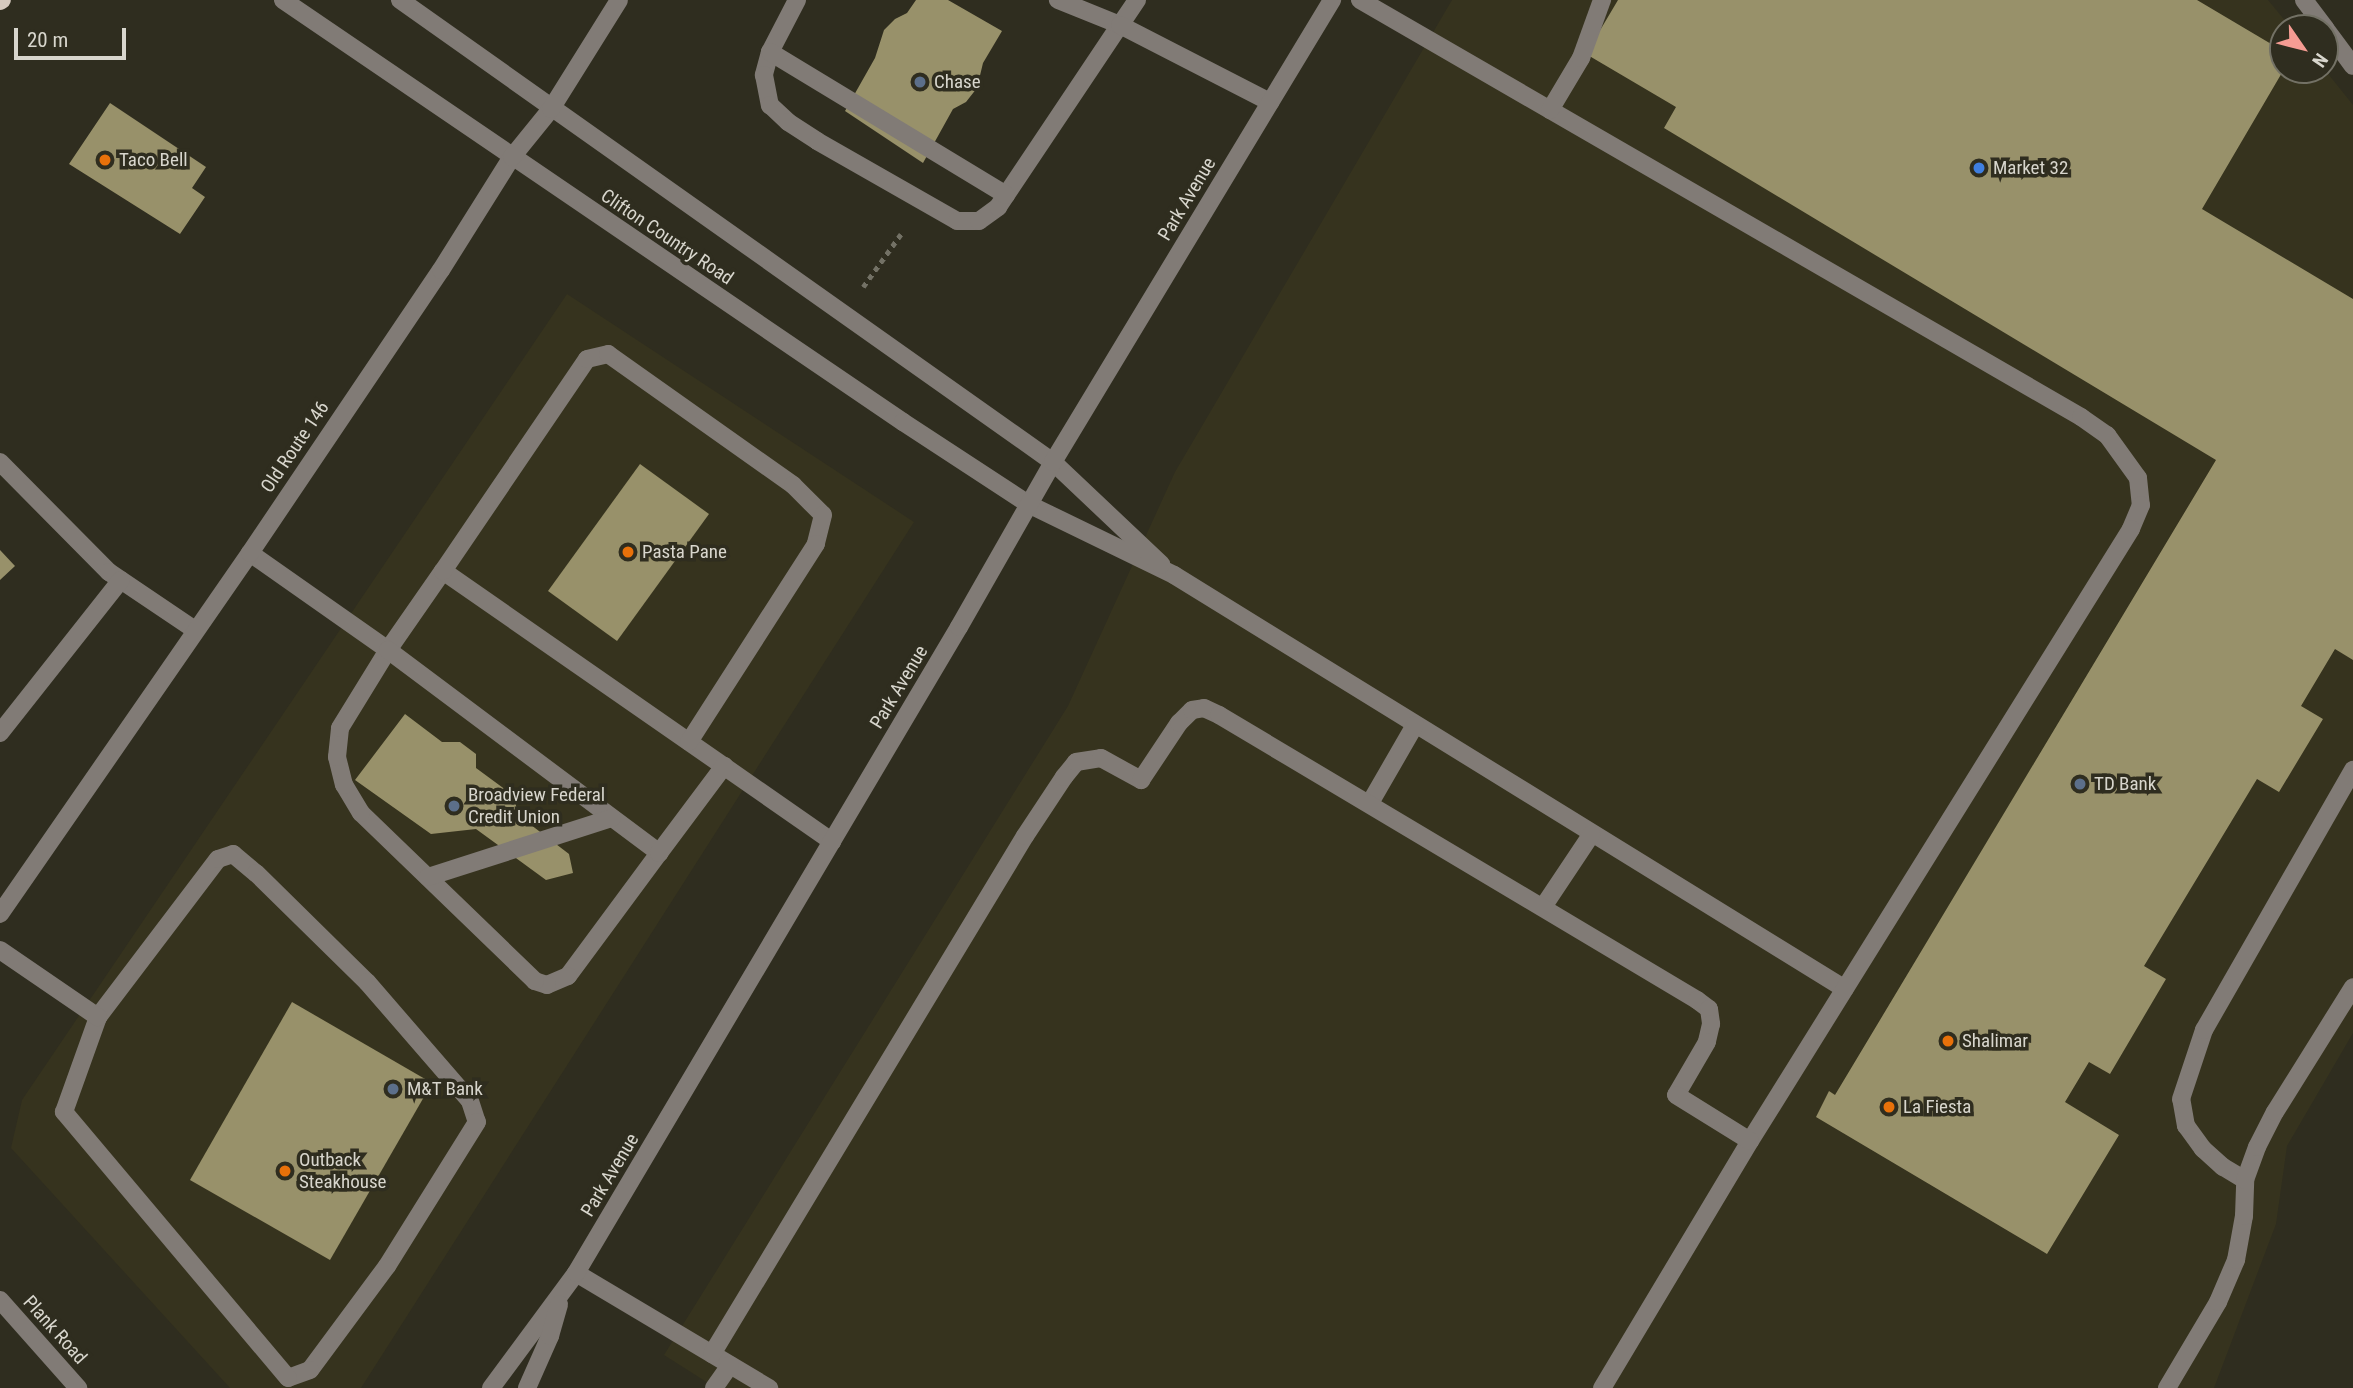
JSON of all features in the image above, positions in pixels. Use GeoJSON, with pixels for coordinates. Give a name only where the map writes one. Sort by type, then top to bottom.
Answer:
{"type":"FeatureCollection","features":[{"type":"Feature","properties":{"kind":"street","name":"Clifton Country Road"},"geometry":{"type":"LineString","coordinates":[[284,0],[512,157],[1030,505],[1174,576]]}},
{"type":"Feature","properties":{"kind":"street","name":"Clifton Country Road"},"geometry":{"type":"LineString","coordinates":[[400,0],[551,110],[1053,462],[1174,576]]}},
{"type":"Feature","properties":{"kind":"street","name":"Old Route 146"},"geometry":{"type":"LineString","coordinates":[[0,914],[250,553],[441,270],[512,157],[551,110],[619,0]]}},
{"type":"Feature","properties":{"kind":"street"},"geometry":{"type":"LineString","coordinates":[[797,0],[770,51],[764,75],[770,105],[788,122],[817,141],[957,221],[979,221],[998,207],[1137,0]]}},
{"type":"Feature","properties":{"kind":"street"},"geometry":{"type":"LineString","coordinates":[[1058,0],[1120,25],[1270,102]]}},
{"type":"Feature","properties":{"kind":"street","name":"Park Avenue"},"geometry":{"type":"LineString","coordinates":[[491,1388],[561,1297],[576,1273],[1053,462],[1332,0]]}},
{"type":"Feature","properties":{"kind":"street"},"geometry":{"type":"LineString","coordinates":[[1360,0],[2081,417],[2107,435],[2138,478],[2141,505],[2131,529],[1750,1141],[1602,1388]]}},
{"type":"Feature","properties":{"kind":"street"},"geometry":{"type":"LineString","coordinates":[[1550,110],[1581,58],[1602,0]]}},
{"type":"Feature","properties":{"kind":"street"},"geometry":{"type":"LineString","coordinates":[[2339,47],[2353,66]]}},
{"type":"Feature","properties":{"kind":"street"},"geometry":{"type":"LineString","coordinates":[[770,51],[1006,195]]}},
{"type":"Feature","properties":{"kind":"street"},"geometry":{"type":"LineString","coordinates":[[689,742],[816,544],[823,515],[793,485],[608,354],[587,359],[388,650],[340,728],[337,757],[344,785],[361,813],[535,981],[547,985],[568,976],[724,766]]}},
{"type":"Feature","properties":{"kind":"street"},"geometry":{"type":"LineString","coordinates":[[0,462],[109,572],[195,629]]}},
{"type":"Feature","properties":{"kind":"street"},"geometry":{"type":"LineString","coordinates":[[250,553],[388,650],[659,853]]}},
{"type":"Feature","properties":{"kind":"street"},"geometry":{"type":"LineString","coordinates":[[443,571],[832,841]]}},
{"type":"Feature","properties":{"kind":"street"},"geometry":{"type":"LineString","coordinates":[[1174,576],[1845,989]]}},
{"type":"Feature","properties":{"kind":"street"},"geometry":{"type":"LineString","coordinates":[[1,731],[121,580]]}},
{"type":"Feature","properties":{"kind":"street"},"geometry":{"type":"LineString","coordinates":[[712,1354],[1018,847],[1076,762],[1101,758],[1141,780],[1179,723],[1192,710],[1204,708],[1370,803],[1709,1009],[1712,1024],[1707,1042],[1676,1095],[1750,1141]]}},
{"type":"Feature","properties":{"kind":"street"},"geometry":{"type":"LineString","coordinates":[[1370,803],[1415,725]]}},
{"type":"Feature","properties":{"kind":"street"},"geometry":{"type":"LineString","coordinates":[[2245,1180],[2222,1167],[2203,1149],[2186,1126],[2181,1098],[2204,1030],[2353,770]]}},
{"type":"Feature","properties":{"kind":"street"},"geometry":{"type":"LineString","coordinates":[[428,877],[612,818]]}},
{"type":"Feature","properties":{"kind":"street"},"geometry":{"type":"LineString","coordinates":[[1543,907],[1591,835]]}},
{"type":"Feature","properties":{"kind":"street"},"geometry":{"type":"LineString","coordinates":[[233,855],[256,873],[367,982],[470,1101],[477,1122],[387,1266],[310,1370],[288,1378],[64,1112],[98,1017],[218,859],[233,855]]}},
{"type":"Feature","properties":{"kind":"street"},"geometry":{"type":"LineString","coordinates":[[0,950],[98,1017]]}},
{"type":"Feature","properties":{"kind":"street"},"geometry":{"type":"LineString","coordinates":[[2167,1388],[2218,1302],[2236,1259],[2244,1216],[2245,1180],[2275,1112],[2353,987]]}},
{"type":"Feature","properties":{"kind":"street"},"geometry":{"type":"LineString","coordinates":[[576,1273],[769,1388]]}},
{"type":"Feature","properties":{"kind":"street"},"geometry":{"type":"LineString","coordinates":[[527,1388],[550,1336],[561,1297]]}},
{"type":"Feature","properties":{"kind":"street","name":"Plank Road"},"geometry":{"type":"LineString","coordinates":[[0,1300],[78,1388]]}},
{"type":"Feature","properties":{"kind":"street"},"geometry":{"type":"LineString","coordinates":[[714,1388],[730,1365]]}},
{"type":"Feature","properties":{"kind":"path"},"geometry":{"type":"LineString","coordinates":[[863,287],[901,234]]}},
{"type":"Feature","properties":{"kind":"shaded area"},"geometry":{"type":"Polygon","coordinates":[[[1452,0],[2268,0],[2280,14],[2269,14],[2269,84],[2336,84],[2353,105],[2353,1033],[2287,1146],[2276,1224],[2214,1388],[716,1388],[664,1355],[1068,706],[1175,472],[1452,0]]]}},
{"type":"Feature","properties":{"kind":"shaded area"},"geometry":{"type":"Polygon","coordinates":[[[567,294],[914,522],[361,1388],[230,1388],[11,1148],[22,1100],[567,294]]]}},
{"type":"Feature","properties":{"kind":"building","name":"Chase"},"geometry":{"type":"Polygon","coordinates":[[[916,0],[948,0],[1002,31],[983,63],[977,88],[966,102],[953,109],[923,163],[845,111],[875,58],[884,30],[895,19],[907,13],[916,0]]]}},
{"type":"Feature","properties":{"kind":"building"},"geometry":{"type":"Polygon","coordinates":[[[1618,0],[2197,0],[2269,43],[2269,84],[2275,84],[2202,209],[2353,299],[2353,660],[2335,649],[2301,706],[2323,719],[2279,792],[2257,779],[2144,966],[2166,979],[2110,1074],[2089,1062],[2065,1102],[2119,1135],[2047,1254],[1816,1117],[1829,1091],[1835,1095],[2216,460],[1664,128],[1676,107],[1586,54],[1618,0]]]}},
{"type":"Feature","properties":{"kind":"building"},"geometry":{"type":"Polygon","coordinates":[[[110,103],[206,167],[192,188],[205,197],[180,234],[69,164],[110,103]]]}},
{"type":"Feature","properties":{"kind":"building","name":"Pasta Pane"},"geometry":{"type":"Polygon","coordinates":[[[640,464],[709,514],[617,641],[548,591],[640,464]]]}},
{"type":"Feature","properties":{"kind":"building"},"geometry":{"type":"Polygon","coordinates":[[[0,550],[15,566],[0,580],[0,550]]]}},
{"type":"Feature","properties":{"kind":"building","name":"Broadview Federal Credit Union"},"geometry":{"type":"Polygon","coordinates":[[[405,714],[442,742],[460,742],[476,754],[476,768],[514,796],[518,815],[569,854],[573,873],[546,880],[476,829],[431,834],[355,780],[405,714]]]}},
{"type":"Feature","properties":{"kind":"building"},"geometry":{"type":"Polygon","coordinates":[[[292,1002],[432,1083],[330,1260],[190,1180],[292,1002]]]}},
{"type":"Feature","properties":{"kind":"place","name":"Chase"},"geometry":{"type":"Point","coordinates":[920,82]}},
{"type":"Feature","properties":{"kind":"place","name":"Taco Bell"},"geometry":{"type":"Point","coordinates":[105,160]}},
{"type":"Feature","properties":{"kind":"place","name":"Market 32"},"geometry":{"type":"Point","coordinates":[1979,168]}},
{"type":"Feature","properties":{"kind":"place","name":"Pasta Pane"},"geometry":{"type":"Point","coordinates":[628,552]}},
{"type":"Feature","properties":{"kind":"place","name":"TD Bank"},"geometry":{"type":"Point","coordinates":[2080,784]}},
{"type":"Feature","properties":{"kind":"place","name":"Broadview Federal Credit Union"},"geometry":{"type":"Point","coordinates":[454,806]}},
{"type":"Feature","properties":{"kind":"place","name":"Shalimar"},"geometry":{"type":"Point","coordinates":[1948,1041]}},
{"type":"Feature","properties":{"kind":"place","name":"M&T Bank"},"geometry":{"type":"Point","coordinates":[393,1089]}},
{"type":"Feature","properties":{"kind":"place","name":"La Fiesta"},"geometry":{"type":"Point","coordinates":[1889,1107]}},
{"type":"Feature","properties":{"kind":"place","name":"Outback Steakhouse"},"geometry":{"type":"Point","coordinates":[285,1171]}}]}
